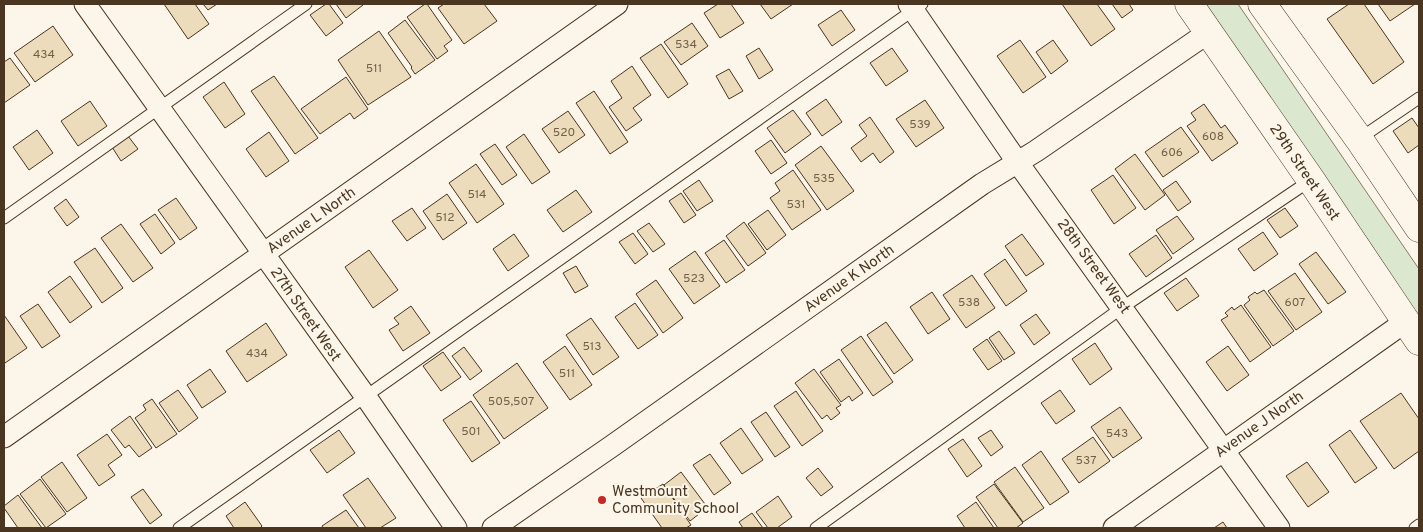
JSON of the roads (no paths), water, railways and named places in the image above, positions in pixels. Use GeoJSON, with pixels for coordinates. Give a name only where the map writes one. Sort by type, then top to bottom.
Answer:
{"type":"FeatureCollection","features":[{"type":"Feature","properties":{"kind":"street","name":"27th Street West"},"geometry":{"type":"LineString","coordinates":[[84,4],[366,397],[456,528]]}},
{"type":"Feature","properties":{"kind":"street","name":"Avenue L North"},"geometry":{"type":"LineString","coordinates":[[4,437],[617,4]]}},
{"type":"Feature","properties":{"kind":"street","name":"29th Street West"},"geometry":{"type":"LineString","coordinates":[[1189,4],[1311,180],[1412,332]]}},
{"type":"Feature","properties":{"kind":"street"},"geometry":{"type":"LineString","coordinates":[[1262,4],[1419,228]]}},
{"type":"Feature","properties":{"kind":"street","name":"28th Street West"},"geometry":{"type":"LineString","coordinates":[[915,6],[1018,163],[1123,307],[1279,528]]}},
{"type":"Feature","properties":{"kind":"street","name":"Avenue K North"},"geometry":{"type":"LineString","coordinates":[[493,528],[982,184],[1018,163],[1209,32]]}},
{"type":"Feature","properties":{"kind":"street","name":"Avenue J North"},"geometry":{"type":"LineString","coordinates":[[1114,528],[1223,450],[1412,332]]}},
{"type":"Feature","properties":{"kind":"lane"},"geometry":{"type":"LineString","coordinates":[[4,218],[306,4]]}},
{"type":"Feature","properties":{"kind":"lane"},"geometry":{"type":"LineString","coordinates":[[179,528],[915,6]]}},
{"type":"Feature","properties":{"kind":"lane"},"geometry":{"type":"LineString","coordinates":[[1359,140],[1419,98]]}},
{"type":"Feature","properties":{"kind":"lane"},"geometry":{"type":"LineString","coordinates":[[816,528],[1123,307],[1311,180]]}},
{"type":"Feature","properties":{"kind":"lane"},"geometry":{"type":"LineString","coordinates":[[1415,528],[1419,525]]}},
{"type":"Feature","properties":{"kind":"place","name":"Westmount Community School"},"geometry":{"type":"Point","coordinates":[602,500]}}]}
